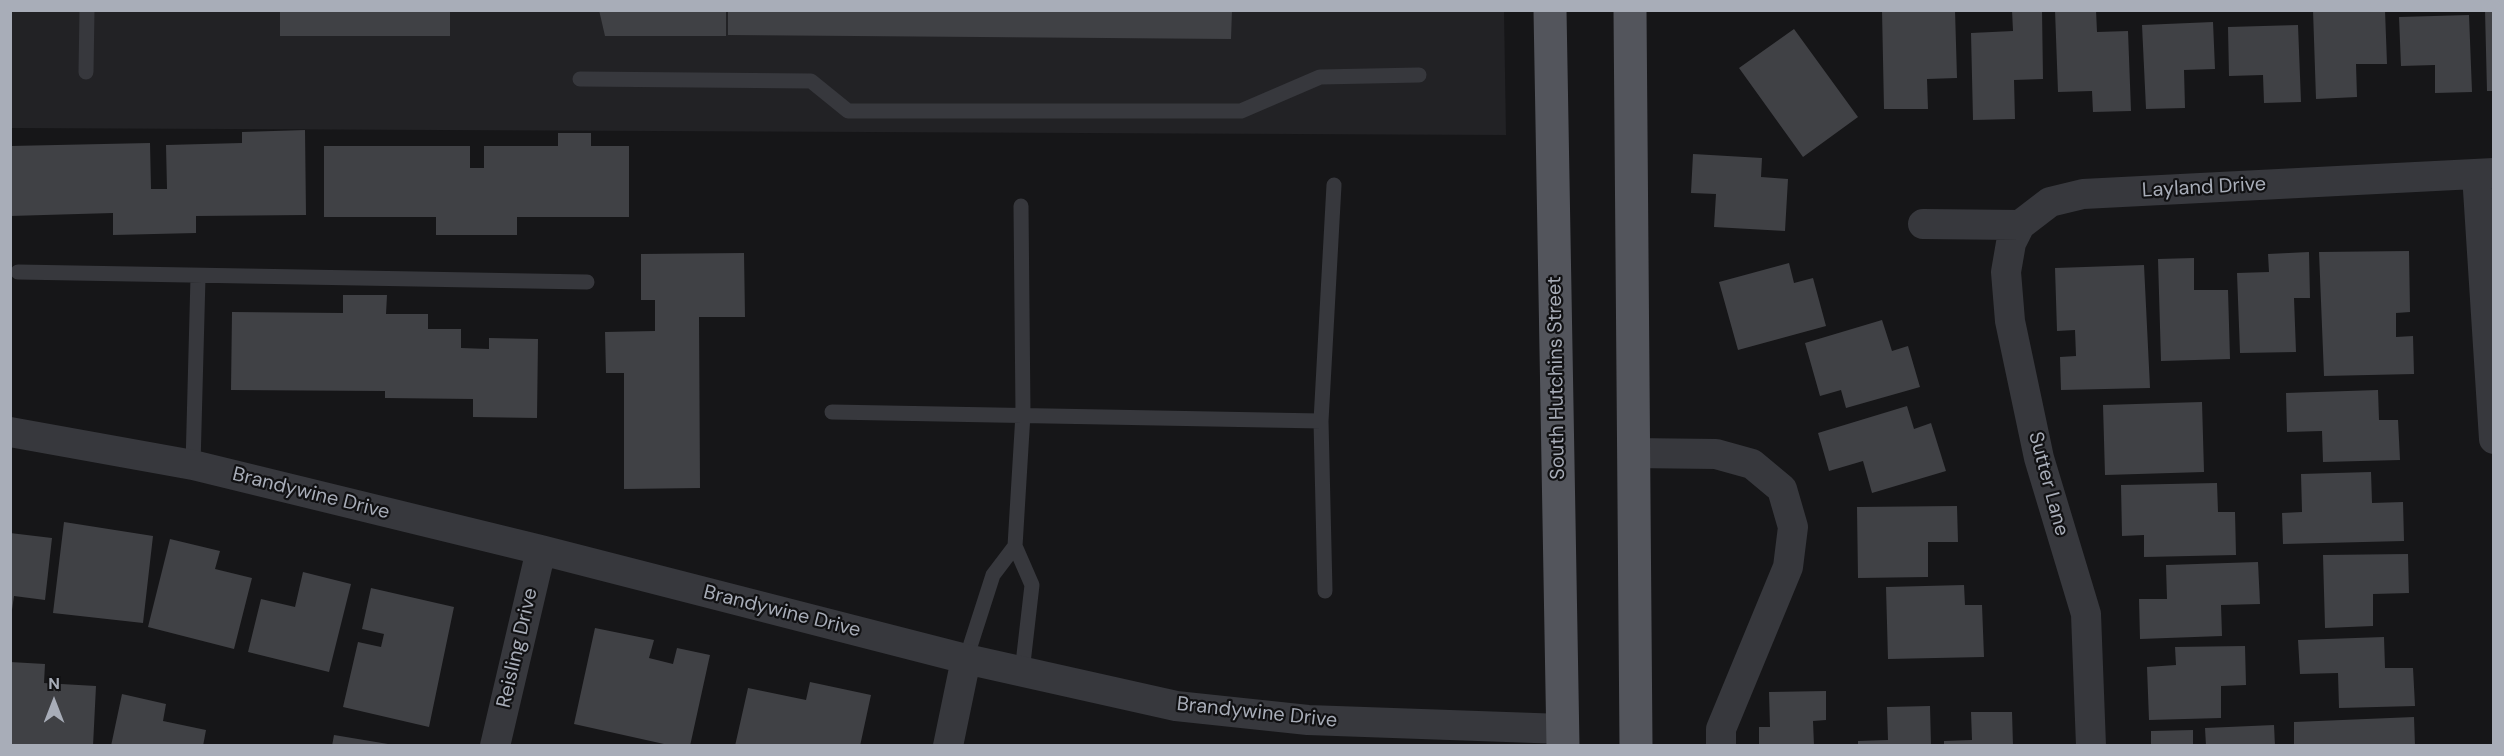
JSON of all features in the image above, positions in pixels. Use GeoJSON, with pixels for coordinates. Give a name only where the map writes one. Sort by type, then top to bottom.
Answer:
{"type":"FeatureCollection","features":[{"type":"Feature","properties":{"kind":"main road","name":"South Hutchins Street"},"geometry":{"type":"LineString","coordinates":[[1550,10],[1563,737]]}},
{"type":"Feature","properties":{"kind":"main road"},"geometry":{"type":"LineString","coordinates":[[1630,10],[1636,746]]}},
{"type":"Feature","properties":{"kind":"street"},"geometry":{"type":"LineString","coordinates":[[2486,173],[2493,439]]}},
{"type":"Feature","properties":{"kind":"street","name":"Layland Drive"},"geometry":{"type":"LineString","coordinates":[[2020,225],[2050,202],[2083,194],[2486,173]]}},
{"type":"Feature","properties":{"kind":"street"},"geometry":{"type":"LineString","coordinates":[[1923,224],[2020,225]]}},
{"type":"Feature","properties":{"kind":"street","name":"Sutter Lane"},"geometry":{"type":"LineString","coordinates":[[2020,225],[2011,243],[2006,272],[2010,321],[2039,458],[2086,614],[2091,746]]}},
{"type":"Feature","properties":{"kind":"street","name":"Brandywine Drive"},"geometry":{"type":"LineString","coordinates":[[10,432],[193,465],[542,550],[966,659],[1176,706],[1308,720],[1563,737]]}},
{"type":"Feature","properties":{"kind":"street"},"geometry":{"type":"LineString","coordinates":[[1633,453],[1716,454],[1752,464],[1782,489],[1793,527],[1788,567],[1721,729],[1721,746]]}},
{"type":"Feature","properties":{"kind":"street","name":"Reisling Drive"},"geometry":{"type":"LineString","coordinates":[[495,746],[542,550]]}},
{"type":"Feature","properties":{"kind":"street"},"geometry":{"type":"LineString","coordinates":[[948,746],[966,659]]}},
{"type":"Feature","properties":{"kind":"lane"},"geometry":{"type":"LineString","coordinates":[[86,72],[87,10]]}},
{"type":"Feature","properties":{"kind":"lane"},"geometry":{"type":"LineString","coordinates":[[580,79],[811,81],[848,111],[1241,111],[1320,77],[1419,75]]}},
{"type":"Feature","properties":{"kind":"lane"},"geometry":{"type":"LineString","coordinates":[[1326,591],[1321,421],[1334,185]]}},
{"type":"Feature","properties":{"kind":"lane"},"geometry":{"type":"LineString","coordinates":[[1021,206],[1023,414],[1015,546],[1032,585],[1022,672]]}},
{"type":"Feature","properties":{"kind":"lane"},"geometry":{"type":"LineString","coordinates":[[18,272],[587,282]]}},
{"type":"Feature","properties":{"kind":"lane"},"geometry":{"type":"LineString","coordinates":[[193,465],[198,276]]}},
{"type":"Feature","properties":{"kind":"lane"},"geometry":{"type":"LineString","coordinates":[[832,412],[1321,421]]}},
{"type":"Feature","properties":{"kind":"lane"},"geometry":{"type":"LineString","coordinates":[[966,659],[993,575],[1015,546]]}},
{"type":"Feature","properties":{"kind":"shaded area"},"geometry":{"type":"Polygon","coordinates":[[[11,11],[1504,11],[1506,135],[11,128],[11,11]]]}},
{"type":"Feature","properties":{"kind":"building"},"geometry":{"type":"Polygon","coordinates":[[[280,10],[450,10],[450,36],[280,36],[280,10]]]}},
{"type":"Feature","properties":{"kind":"building"},"geometry":{"type":"Polygon","coordinates":[[[599,10],[726,10],[726,36],[605,36],[599,10]]]}},
{"type":"Feature","properties":{"kind":"building"},"geometry":{"type":"Polygon","coordinates":[[[728,10],[1232,10],[1231,39],[728,35],[728,10]]]}},
{"type":"Feature","properties":{"kind":"building"},"geometry":{"type":"Polygon","coordinates":[[[1882,10],[1955,10],[1957,78],[1927,79],[1928,109],[1884,109],[1882,10]]]}},
{"type":"Feature","properties":{"kind":"building"},"geometry":{"type":"Polygon","coordinates":[[[2012,10],[2042,10],[2043,79],[2014,80],[2015,119],[1973,120],[1971,33],[2013,31],[2012,10]]]}},
{"type":"Feature","properties":{"kind":"building"},"geometry":{"type":"Polygon","coordinates":[[[2055,10],[2096,10],[2097,32],[2128,31],[2131,111],[2093,112],[2092,91],[2058,92],[2055,10]]]}},
{"type":"Feature","properties":{"kind":"building"},"geometry":{"type":"Polygon","coordinates":[[[2313,10],[2385,10],[2387,64],[2356,64],[2357,97],[2316,99],[2313,10]]]}},
{"type":"Feature","properties":{"kind":"building"},"geometry":{"type":"Polygon","coordinates":[[[2485,10],[2494,10],[2494,91],[2487,91],[2485,10]]]}},
{"type":"Feature","properties":{"kind":"building"},"geometry":{"type":"Polygon","coordinates":[[[2469,15],[2472,92],[2435,93],[2435,65],[2401,66],[2399,17],[2469,15]]]}},
{"type":"Feature","properties":{"kind":"building"},"geometry":{"type":"Polygon","coordinates":[[[2213,22],[2215,69],[2184,70],[2185,108],[2146,109],[2142,25],[2213,22]]]}},
{"type":"Feature","properties":{"kind":"building"},"geometry":{"type":"Polygon","coordinates":[[[2298,25],[2301,102],[2264,103],[2263,75],[2229,76],[2228,27],[2298,25]]]}},
{"type":"Feature","properties":{"kind":"building"},"geometry":{"type":"Polygon","coordinates":[[[1794,29],[1858,117],[1803,157],[1739,68],[1794,29]]]}},
{"type":"Feature","properties":{"kind":"building"},"geometry":{"type":"Polygon","coordinates":[[[305,130],[306,215],[196,216],[196,233],[113,235],[113,213],[10,216],[10,146],[150,143],[151,189],[167,189],[166,145],[242,143],[242,132],[305,130]]]}},
{"type":"Feature","properties":{"kind":"building"},"geometry":{"type":"Polygon","coordinates":[[[558,133],[591,133],[591,146],[629,146],[629,217],[517,217],[517,235],[436,235],[436,217],[324,217],[324,146],[470,146],[470,168],[484,168],[484,146],[558,146],[558,133]]]}},
{"type":"Feature","properties":{"kind":"building"},"geometry":{"type":"Polygon","coordinates":[[[1693,154],[1762,158],[1761,177],[1788,179],[1785,231],[1714,227],[1716,194],[1691,193],[1693,154]]]}},
{"type":"Feature","properties":{"kind":"building"},"geometry":{"type":"Polygon","coordinates":[[[2409,251],[2410,312],[2396,313],[2396,337],[2413,336],[2414,374],[2324,376],[2319,252],[2409,251]]]}},
{"type":"Feature","properties":{"kind":"building"},"geometry":{"type":"Polygon","coordinates":[[[2309,252],[2310,298],[2294,298],[2296,352],[2240,353],[2237,273],[2269,272],[2268,254],[2309,252]]]}},
{"type":"Feature","properties":{"kind":"building"},"geometry":{"type":"Polygon","coordinates":[[[744,253],[745,317],[699,317],[700,488],[624,489],[624,373],[606,373],[605,332],[655,331],[655,300],[641,300],[641,254],[744,253]]]}},
{"type":"Feature","properties":{"kind":"building"},"geometry":{"type":"Polygon","coordinates":[[[2194,258],[2194,290],[2228,290],[2230,359],[2161,361],[2158,259],[2194,258]]]}},
{"type":"Feature","properties":{"kind":"building"},"geometry":{"type":"Polygon","coordinates":[[[1789,263],[1794,283],[1813,278],[1826,326],[1738,350],[1719,282],[1789,263]]]}},
{"type":"Feature","properties":{"kind":"building"},"geometry":{"type":"Polygon","coordinates":[[[2144,265],[2150,388],[2061,390],[2060,357],[2076,356],[2075,330],[2057,331],[2055,268],[2144,265]]]}},
{"type":"Feature","properties":{"kind":"building"},"geometry":{"type":"Polygon","coordinates":[[[343,295],[387,295],[386,314],[428,314],[428,329],[461,329],[461,348],[489,349],[489,338],[538,339],[537,418],[473,417],[473,399],[385,398],[385,391],[231,390],[232,312],[343,313],[343,295]]]}},
{"type":"Feature","properties":{"kind":"building"},"geometry":{"type":"Polygon","coordinates":[[[1882,320],[1892,351],[1908,346],[1920,387],[1846,408],[1841,390],[1820,396],[1805,343],[1882,320]]]}},
{"type":"Feature","properties":{"kind":"building"},"geometry":{"type":"Polygon","coordinates":[[[2378,390],[2379,420],[2398,420],[2400,460],[2323,462],[2322,431],[2287,432],[2286,393],[2378,390]]]}},
{"type":"Feature","properties":{"kind":"building"},"geometry":{"type":"Polygon","coordinates":[[[2202,402],[2204,472],[2105,475],[2103,405],[2202,402]]]}},
{"type":"Feature","properties":{"kind":"building"},"geometry":{"type":"Polygon","coordinates":[[[1907,406],[1914,429],[1931,423],[1946,471],[1872,493],[1863,461],[1829,471],[1818,433],[1907,406]]]}},
{"type":"Feature","properties":{"kind":"building"},"geometry":{"type":"Polygon","coordinates":[[[2371,472],[2372,503],[2403,502],[2404,541],[2283,544],[2282,513],[2302,512],[2301,474],[2371,472]]]}},
{"type":"Feature","properties":{"kind":"building"},"geometry":{"type":"Polygon","coordinates":[[[2217,483],[2218,512],[2235,512],[2236,555],[2144,557],[2144,535],[2122,536],[2121,485],[2217,483]]]}},
{"type":"Feature","properties":{"kind":"building"},"geometry":{"type":"Polygon","coordinates":[[[1957,506],[1958,542],[1928,542],[1928,577],[1858,578],[1857,507],[1957,506]]]}},
{"type":"Feature","properties":{"kind":"building"},"geometry":{"type":"Polygon","coordinates":[[[64,522],[153,536],[143,623],[53,613],[64,522]]]}},
{"type":"Feature","properties":{"kind":"building"},"geometry":{"type":"Polygon","coordinates":[[[10,533],[52,538],[45,600],[14,596],[12,610],[10,533]]]}},
{"type":"Feature","properties":{"kind":"building"},"geometry":{"type":"Polygon","coordinates":[[[170,539],[220,551],[215,569],[252,578],[234,649],[148,627],[170,539]]]}},
{"type":"Feature","properties":{"kind":"building"},"geometry":{"type":"Polygon","coordinates":[[[2408,554],[2409,593],[2373,594],[2373,626],[2325,628],[2323,555],[2408,554]]]}},
{"type":"Feature","properties":{"kind":"building"},"geometry":{"type":"Polygon","coordinates":[[[2258,562],[2260,604],[2221,605],[2222,636],[2140,639],[2139,599],[2167,599],[2166,565],[2258,562]]]}},
{"type":"Feature","properties":{"kind":"building"},"geometry":{"type":"Polygon","coordinates":[[[303,572],[351,584],[329,672],[248,652],[261,599],[295,607],[303,572]]]}},
{"type":"Feature","properties":{"kind":"building"},"geometry":{"type":"Polygon","coordinates":[[[1964,585],[1965,605],[1982,605],[1984,657],[1888,659],[1886,587],[1964,585]]]}},
{"type":"Feature","properties":{"kind":"building"},"geometry":{"type":"Polygon","coordinates":[[[371,588],[454,607],[429,727],[343,707],[358,642],[381,647],[384,634],[362,629],[371,588]]]}},
{"type":"Feature","properties":{"kind":"building"},"geometry":{"type":"Polygon","coordinates":[[[595,628],[654,640],[649,658],[673,664],[677,648],[710,655],[690,746],[673,746],[574,724],[595,628]]]}},
{"type":"Feature","properties":{"kind":"building"},"geometry":{"type":"Polygon","coordinates":[[[2384,637],[2385,668],[2413,668],[2415,706],[2339,708],[2338,673],[2300,674],[2298,640],[2384,637]]]}},
{"type":"Feature","properties":{"kind":"building"},"geometry":{"type":"Polygon","coordinates":[[[2245,646],[2246,685],[2221,686],[2221,718],[2149,720],[2147,667],[2176,665],[2175,647],[2245,646]]]}},
{"type":"Feature","properties":{"kind":"building"},"geometry":{"type":"Polygon","coordinates":[[[10,662],[45,664],[44,683],[96,686],[93,746],[10,746],[10,662]]]}},
{"type":"Feature","properties":{"kind":"building"},"geometry":{"type":"Polygon","coordinates":[[[810,682],[871,695],[860,746],[735,746],[748,688],[806,700],[810,682]]]}},
{"type":"Feature","properties":{"kind":"building"},"geometry":{"type":"Polygon","coordinates":[[[1826,691],[1826,720],[1813,721],[1814,746],[1759,746],[1759,727],[1770,727],[1769,692],[1826,691]]]}},
{"type":"Feature","properties":{"kind":"building"},"geometry":{"type":"Polygon","coordinates":[[[122,694],[166,704],[163,721],[206,730],[203,746],[111,746],[122,694]]]}},
{"type":"Feature","properties":{"kind":"building"},"geometry":{"type":"Polygon","coordinates":[[[1930,706],[1931,746],[1858,746],[1858,741],[1888,740],[1887,707],[1930,706]]]}},
{"type":"Feature","properties":{"kind":"building"},"geometry":{"type":"Polygon","coordinates":[[[1971,712],[2012,712],[2013,746],[1944,746],[1944,741],[1972,740],[1971,712]]]}},
{"type":"Feature","properties":{"kind":"building"},"geometry":{"type":"Polygon","coordinates":[[[2414,717],[2415,746],[2294,746],[2294,722],[2414,717]]]}},
{"type":"Feature","properties":{"kind":"building"},"geometry":{"type":"Polygon","coordinates":[[[2274,725],[2275,746],[2206,746],[2205,728],[2274,725]]]}},
{"type":"Feature","properties":{"kind":"building"},"geometry":{"type":"Polygon","coordinates":[[[2193,730],[2193,746],[2151,746],[2151,731],[2193,730]]]}},
{"type":"Feature","properties":{"kind":"building"},"geometry":{"type":"Polygon","coordinates":[[[334,735],[388,744],[388,746],[332,746],[334,735]]]}}]}
